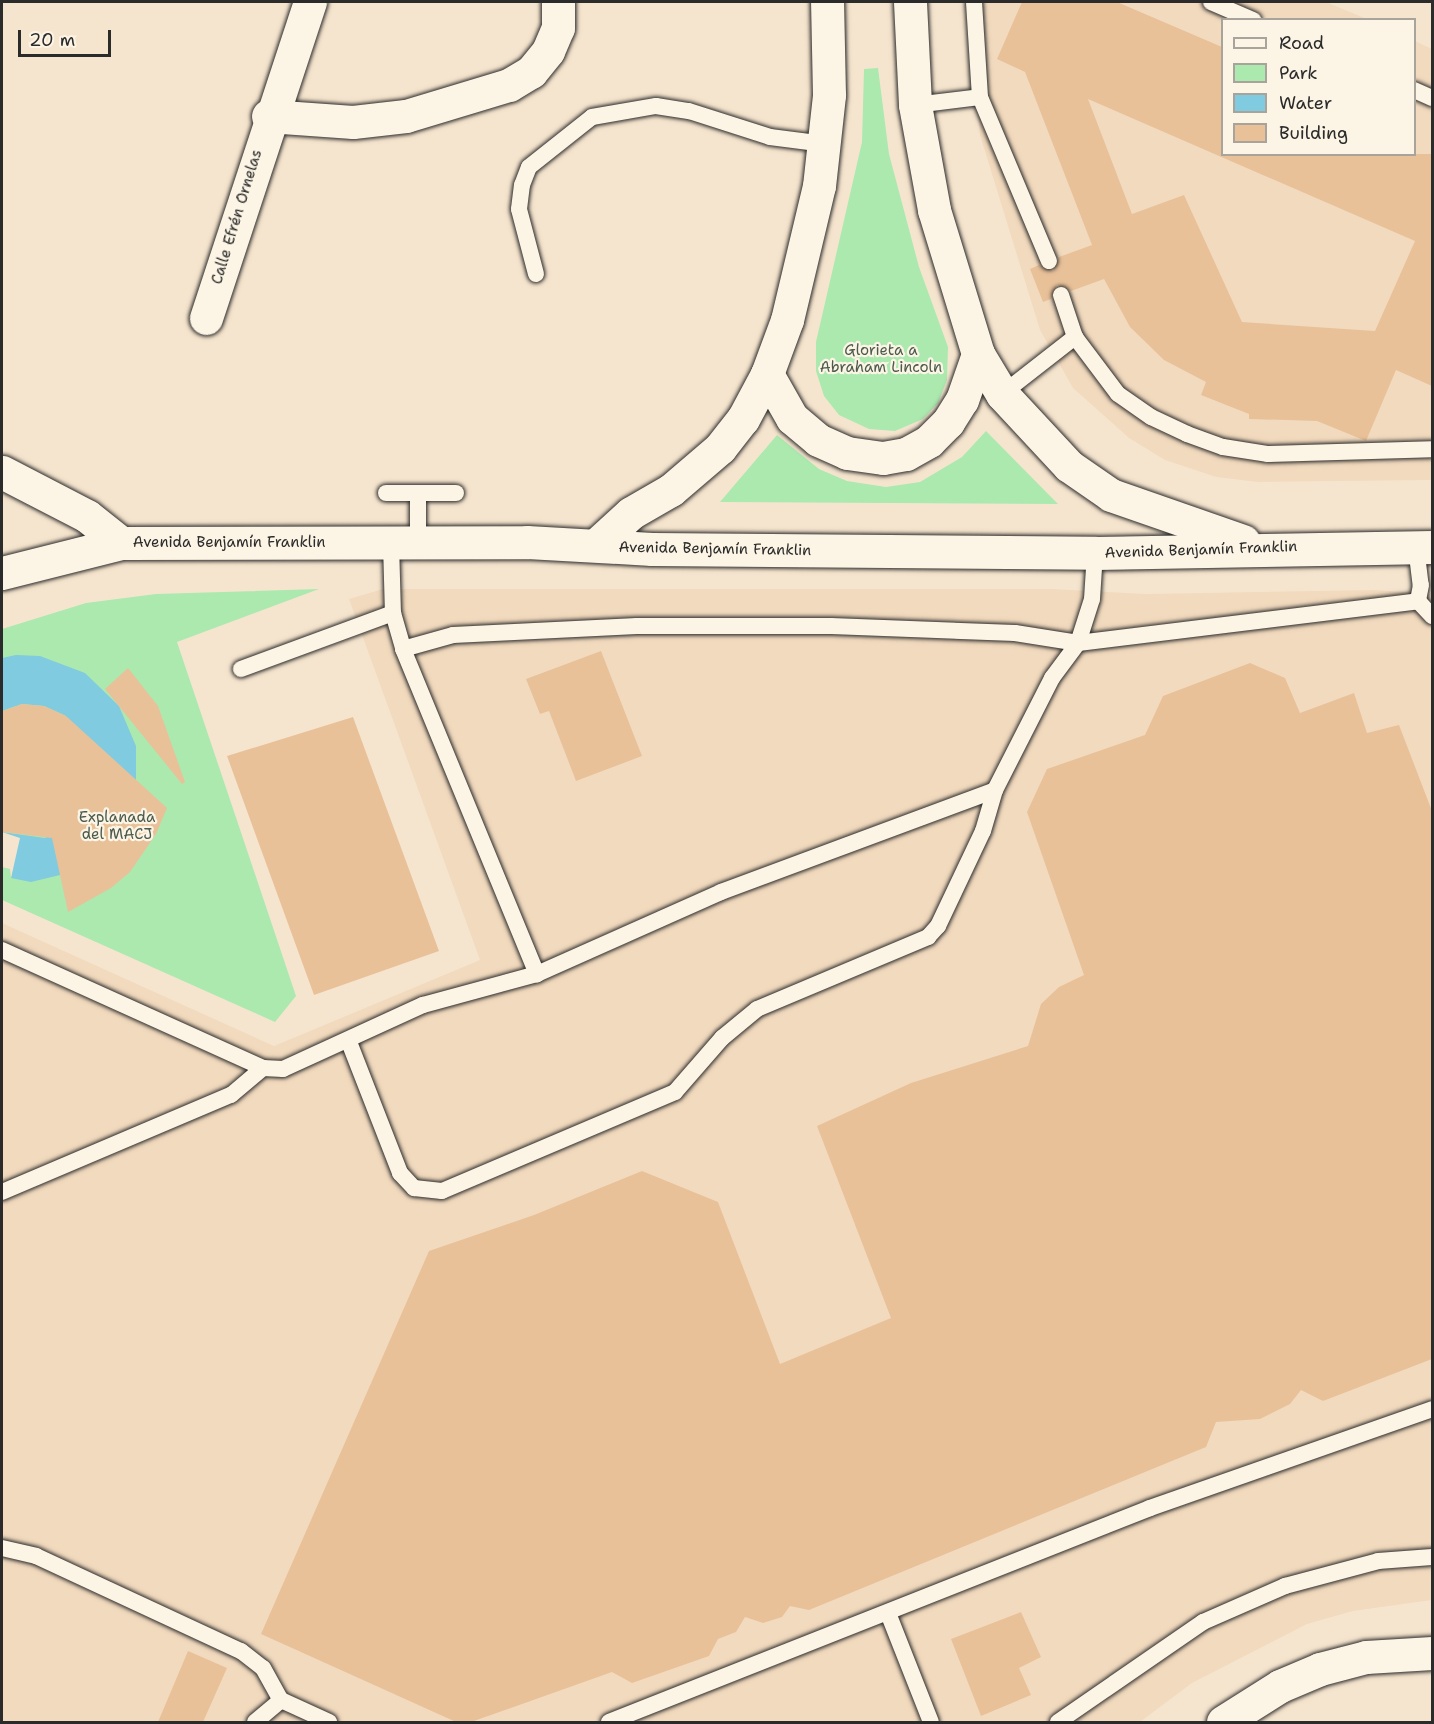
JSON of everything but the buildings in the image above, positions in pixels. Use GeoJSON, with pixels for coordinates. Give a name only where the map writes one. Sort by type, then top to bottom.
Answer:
{"type":"FeatureCollection","features":[{"type":"Feature","properties":{"kind":"main road","name":"Calle Efrén Ornelas"},"geometry":{"type":"LineString","coordinates":[[206,318],[268,116],[310,2]]}},
{"type":"Feature","properties":{"kind":"main road"},"geometry":{"type":"LineString","coordinates":[[268,116],[353,122],[406,116],[509,85],[531,72],[548,51],[558,28],[558,2]]}},
{"type":"Feature","properties":{"kind":"main road"},"geometry":{"type":"LineString","coordinates":[[596,545],[632,513],[671,490],[720,448],[743,419],[767,374],[806,248],[825,144],[827,2]]}},
{"type":"Feature","properties":{"kind":"main road"},"geometry":{"type":"LineString","coordinates":[[910,2],[915,105],[934,210],[978,354],[1002,394],[1069,466],[1111,495],[1267,549]]}},
{"type":"Feature","properties":{"kind":"main road"},"geometry":{"type":"LineString","coordinates":[[767,374],[792,418],[818,441],[847,453],[883,458],[906,454],[929,441],[948,422],[962,400],[978,354]]}},
{"type":"Feature","properties":{"kind":"main road"},"geometry":{"type":"LineString","coordinates":[[2,472],[87,516],[121,543]]}},
{"type":"Feature","properties":{"kind":"main road","name":"Avenida Benjamín Franklin"},"geometry":{"type":"LineString","coordinates":[[2,573],[121,543],[405,543],[1095,553],[1424,547]]}},
{"type":"Feature","properties":{"kind":"main road"},"geometry":{"type":"LineString","coordinates":[[1223,1722],[1280,1686],[1320,1669],[1366,1657],[1432,1653]]}},
{"type":"Feature","properties":{"kind":"lane"},"geometry":{"type":"LineString","coordinates":[[974,2],[980,97],[1049,261]]}},
{"type":"Feature","properties":{"kind":"lane"},"geometry":{"type":"LineString","coordinates":[[1211,2],[1247,18]]}},
{"type":"Feature","properties":{"kind":"lane"},"geometry":{"type":"LineString","coordinates":[[1416,91],[1432,98]]}},
{"type":"Feature","properties":{"kind":"lane"},"geometry":{"type":"LineString","coordinates":[[915,105],[980,97]]}},
{"type":"Feature","properties":{"kind":"lane"},"geometry":{"type":"LineString","coordinates":[[536,274],[519,209],[522,185],[529,167],[592,117],[656,106],[689,111],[770,136],[825,144]]}},
{"type":"Feature","properties":{"kind":"lane"},"geometry":{"type":"LineString","coordinates":[[1061,295],[1075,337],[1118,394],[1151,417],[1223,447],[1306,456],[1432,449]]}},
{"type":"Feature","properties":{"kind":"lane"},"geometry":{"type":"LineString","coordinates":[[1002,394],[1075,337]]}},
{"type":"Feature","properties":{"kind":"lane"},"geometry":{"type":"LineString","coordinates":[[386,493],[456,493]]}},
{"type":"Feature","properties":{"kind":"lane"},"geometry":{"type":"LineString","coordinates":[[418,493],[405,543],[393,613],[403,649],[537,974]]}},
{"type":"Feature","properties":{"kind":"lane"},"geometry":{"type":"LineString","coordinates":[[1418,601],[1424,547]]}},
{"type":"Feature","properties":{"kind":"lane"},"geometry":{"type":"LineString","coordinates":[[349,1042],[400,1173],[414,1188],[442,1191],[675,1092],[722,1038],[757,1009],[928,936],[938,926],[983,831],[995,790],[1052,678],[1078,643],[1092,599],[1095,553]]}},
{"type":"Feature","properties":{"kind":"lane"},"geometry":{"type":"LineString","coordinates":[[403,649],[453,635],[637,626],[831,626],[1015,633],[1078,643],[1418,601]]}},
{"type":"Feature","properties":{"kind":"lane"},"geometry":{"type":"LineString","coordinates":[[1418,601],[1432,616]]}},
{"type":"Feature","properties":{"kind":"lane"},"geometry":{"type":"LineString","coordinates":[[241,669],[393,613]]}},
{"type":"Feature","properties":{"kind":"lane"},"geometry":{"type":"LineString","coordinates":[[2,950],[263,1068],[283,1069],[349,1042],[423,1005],[537,974],[721,892],[995,790]]}},
{"type":"Feature","properties":{"kind":"lane"},"geometry":{"type":"LineString","coordinates":[[2,1192],[231,1095],[263,1068]]}},
{"type":"Feature","properties":{"kind":"lane"},"geometry":{"type":"LineString","coordinates":[[609,1722],[1161,1504],[1432,1409]]}},
{"type":"Feature","properties":{"kind":"lane"},"geometry":{"type":"LineString","coordinates":[[2,1548],[36,1556],[241,1651],[263,1668],[281,1700],[329,1722]]}},
{"type":"Feature","properties":{"kind":"lane"},"geometry":{"type":"LineString","coordinates":[[1058,1722],[1203,1622],[1331,1570],[1432,1557]]}},
{"type":"Feature","properties":{"kind":"lane"},"geometry":{"type":"LineString","coordinates":[[888,1613],[931,1722]]}},
{"type":"Feature","properties":{"kind":"lane"},"geometry":{"type":"LineString","coordinates":[[255,1722],[281,1700]]}},
{"type":"Feature","properties":{"kind":"shaded area"},"geometry":{"type":"Polygon","coordinates":[[[967,2],[1326,2],[1365,18],[1221,18],[1221,156],[1416,156],[1416,41],[1432,49],[1432,480],[1258,482],[1216,477],[1165,460],[1129,438],[1073,388],[1040,330],[980,135],[967,2]]]}},
{"type":"Feature","properties":{"kind":"shaded area"},"geometry":{"type":"Polygon","coordinates":[[[383,589],[1052,589],[1145,594],[1375,590],[1432,594],[1432,1600],[1353,1611],[1307,1624],[1192,1683],[1140,1722],[2,1722],[2,923],[274,1046],[480,960],[349,599],[383,589]]]}},
{"type":"Feature","properties":{"kind":"green space","name":"Glorieta a Abraham Lincoln"},"geometry":{"type":"Polygon","coordinates":[[[878,68],[889,154],[919,267],[948,347],[947,380],[938,403],[923,419],[895,431],[869,429],[839,415],[824,396],[816,371],[816,342],[862,142],[864,69],[878,68]]]}},
{"type":"Feature","properties":{"kind":"green space"},"geometry":{"type":"Polygon","coordinates":[[[986,431],[1058,504],[720,502],[777,435],[819,469],[847,481],[886,487],[920,482],[962,457],[986,431]]]}},
{"type":"Feature","properties":{"kind":"green space","name":"Explanada del MACJ"},"geometry":{"type":"Polygon","coordinates":[[[319,589],[177,642],[296,996],[275,1022],[2,900],[2,629],[86,603],[156,594],[319,589]]]}},
{"type":"Feature","properties":{"kind":"water"},"geometry":{"type":"Polygon","coordinates":[[[16,655],[40,656],[85,673],[119,706],[136,746],[136,789],[60,875],[31,882],[11,878],[13,867],[2,832],[45,838],[62,830],[66,716],[44,706],[22,704],[2,711],[2,658],[16,655]]]}},
{"type":"Feature","properties":{"kind":"pier"},"geometry":{"type":"Polygon","coordinates":[[[2,832],[20,838],[11,878],[10,869],[2,867],[2,832]]]}}]}
